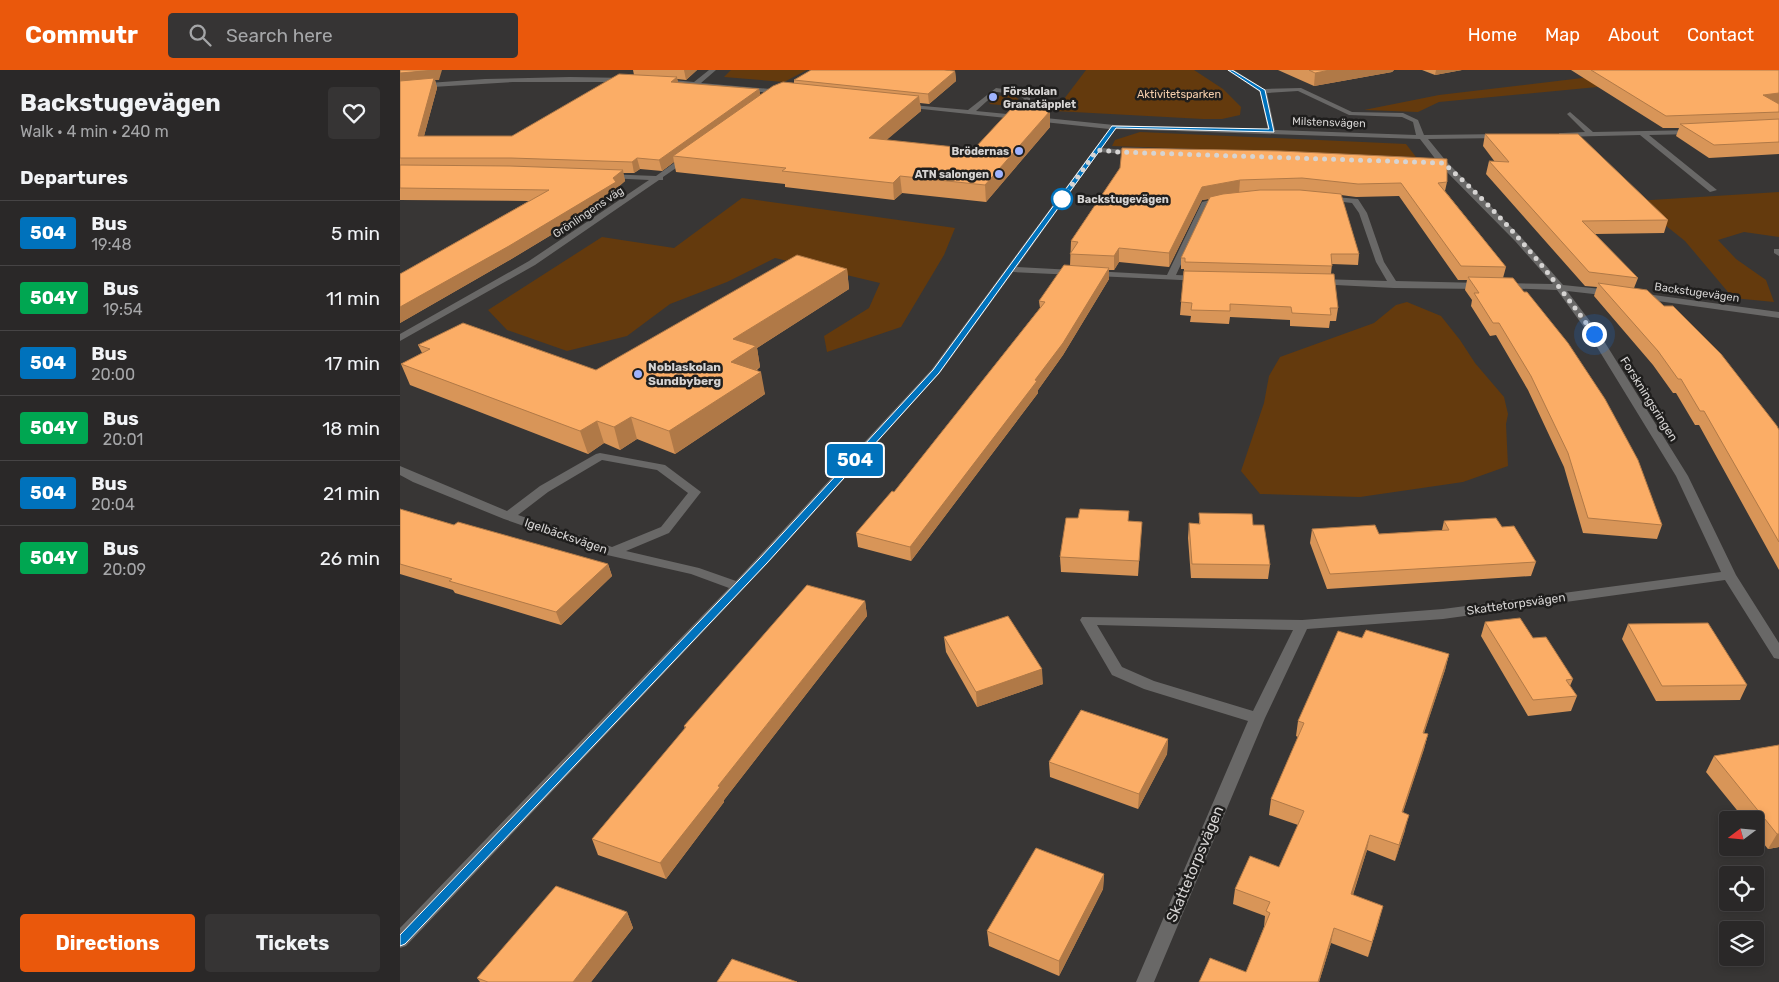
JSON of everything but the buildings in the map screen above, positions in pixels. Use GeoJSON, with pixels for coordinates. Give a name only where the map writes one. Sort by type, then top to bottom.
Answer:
{"type":"FeatureCollection","features":[{"type":"Feature","properties":{"kind":"street"},"geometry":{"type":"LineString","coordinates":[[695,84],[713,70]]}},
{"type":"Feature","properties":{"kind":"street"},"geometry":{"type":"LineString","coordinates":[[1230,70],[1263,91],[1272,131]]}},
{"type":"Feature","properties":{"kind":"street"},"geometry":{"type":"LineString","coordinates":[[400,87],[444,83],[572,78],[635,80]]}},
{"type":"Feature","properties":{"kind":"street"},"geometry":{"type":"LineString","coordinates":[[652,80],[789,93]]}},
{"type":"Feature","properties":{"kind":"street","name":"Forskningsringen"},"geometry":{"type":"LineString","coordinates":[[1263,91],[1299,89],[1351,114],[1403,115],[1416,121],[1418,132],[1443,163],[1518,239],[1560,287],[1594,334],[1682,476],[1729,575],[1779,654]]}},
{"type":"Feature","properties":{"kind":"street"},"geometry":{"type":"LineString","coordinates":[[970,112],[996,90],[1021,92],[1028,99],[1010,115]]}},
{"type":"Feature","properties":{"kind":"street"},"geometry":{"type":"LineString","coordinates":[[771,97],[779,92]]}},
{"type":"Feature","properties":{"kind":"street","name":"Milstensvägen"},"geometry":{"type":"LineString","coordinates":[[892,104],[1114,127],[1423,137],[1512,136]]}},
{"type":"Feature","properties":{"kind":"street"},"geometry":{"type":"LineString","coordinates":[[1570,114],[1592,135]]}},
{"type":"Feature","properties":{"kind":"street"},"geometry":{"type":"LineString","coordinates":[[400,940],[770,553],[936,371],[1114,127]]}},
{"type":"Feature","properties":{"kind":"street"},"geometry":{"type":"LineString","coordinates":[[1552,136],[1703,131]]}},
{"type":"Feature","properties":{"kind":"street"},"geometry":{"type":"LineString","coordinates":[[1643,134],[1713,190]]}},
{"type":"Feature","properties":{"kind":"street"},"geometry":{"type":"LineString","coordinates":[[1097,150],[1148,153]]}},
{"type":"Feature","properties":{"kind":"street","name":"Grönlingens väg"},"geometry":{"type":"LineString","coordinates":[[400,338],[532,263],[692,155]]}},
{"type":"Feature","properties":{"kind":"street"},"geometry":{"type":"LineString","coordinates":[[1431,162],[1443,163]]}},
{"type":"Feature","properties":{"kind":"street"},"geometry":{"type":"LineString","coordinates":[[601,176],[660,178]]}},
{"type":"Feature","properties":{"kind":"street"},"geometry":{"type":"LineString","coordinates":[[1170,278],[1204,204],[1220,198],[1235,197]]}},
{"type":"Feature","properties":{"kind":"street"},"geometry":{"type":"LineString","coordinates":[[1318,198],[1356,201],[1380,262],[1394,284]]}},
{"type":"Feature","properties":{"kind":"street"},"geometry":{"type":"LineString","coordinates":[[1012,269],[1209,279]]}},
{"type":"Feature","properties":{"kind":"street","name":"Backstugevägen"},"geometry":{"type":"LineString","coordinates":[[1306,282],[1560,287],[1779,315]]}},
{"type":"Feature","properties":{"kind":"street"},"geometry":{"type":"LineString","coordinates":[[508,516],[544,489],[600,456],[661,467],[695,492],[665,530],[612,552]]}},
{"type":"Feature","properties":{"kind":"street","name":"Igelbäcksvägen"},"geometry":{"type":"LineString","coordinates":[[400,470],[417,479],[508,516],[612,552],[694,571],[737,586]]}},
{"type":"Feature","properties":{"kind":"street","name":"Skattetorpsvägen"},"geometry":{"type":"LineString","coordinates":[[1257,718],[1149,685],[1118,671],[1087,620],[1302,625],[1443,614],[1729,575]]}},
{"type":"Feature","properties":{"kind":"street","name":"Skattetorpsvägen"},"geometry":{"type":"LineString","coordinates":[[1145,982],[1257,718],[1302,625]]}},
{"type":"Feature","properties":{"kind":"green space"},"geometry":{"type":"Polygon","coordinates":[[[731,70],[807,70],[784,82],[724,77],[731,70]]]}},
{"type":"Feature","properties":{"kind":"green space","name":"Aktivitetsparken"},"geometry":{"type":"Polygon","coordinates":[[[1086,70],[1194,70],[1223,89],[1241,107],[1240,115],[1222,119],[1203,119],[1055,111],[1086,70]]]}},
{"type":"Feature","properties":{"kind":"green space"},"geometry":{"type":"Polygon","coordinates":[[[1649,70],[1765,71],[1439,102],[1418,112],[1364,110],[1439,95],[1649,70]]]}},
{"type":"Feature","properties":{"kind":"green space"},"geometry":{"type":"Polygon","coordinates":[[[1010,95],[1020,101],[1012,106],[989,104],[999,96],[1010,95]]]}},
{"type":"Feature","properties":{"kind":"green space"},"geometry":{"type":"Polygon","coordinates":[[[1140,132],[1406,144],[1416,157],[1112,146],[1115,140],[1140,132]]]}},
{"type":"Feature","properties":{"kind":"green space"},"geometry":{"type":"Polygon","coordinates":[[[1779,192],[1779,237],[1744,232],[1718,240],[1736,259],[1766,280],[1774,302],[1733,298],[1685,241],[1635,201],[1779,192]]]}},
{"type":"Feature","properties":{"kind":"green space"},"geometry":{"type":"Polygon","coordinates":[[[742,198],[955,228],[944,255],[901,327],[827,352],[824,336],[869,308],[880,283],[775,258],[727,282],[670,304],[627,336],[567,351],[507,330],[488,310],[602,237],[674,248],[742,198]]]}},
{"type":"Feature","properties":{"kind":"green space"},"geometry":{"type":"Polygon","coordinates":[[[1407,302],[1441,316],[1475,363],[1504,397],[1508,414],[1506,424],[1508,466],[1463,482],[1360,497],[1260,494],[1241,471],[1264,403],[1269,376],[1280,357],[1374,323],[1396,305],[1407,302]]]}},
{"type":"Feature","properties":{"kind":"bus line","name":"504"},"geometry":{"type":"LineString","coordinates":[[400,940],[763,560],[936,371],[1114,127],[1272,131],[1263,91],[1246,78],[1230,70]]}},
{"type":"Feature","properties":{"kind":"place","name":"Förskolan Granatäpplet"},"geometry":{"type":"Point","coordinates":[993,97]}},
{"type":"Feature","properties":{"kind":"place","name":"Brödernas"},"geometry":{"type":"Point","coordinates":[1019,151]}},
{"type":"Feature","properties":{"kind":"place","name":"ATN salongen"},"geometry":{"type":"Point","coordinates":[999,174]}},
{"type":"Feature","properties":{"kind":"place","name":"Backstugevägen"},"geometry":{"type":"Point","coordinates":[1062,199]}},
{"type":"Feature","properties":{"kind":"place","name":"Noblaskolan Sundbyberg"},"geometry":{"type":"Point","coordinates":[638,374]}},
{"type":"Feature","properties":{"kind":"route"},"geometry":{"type":"LineString","coordinates":[[1062,199],[1097,150],[1443,163],[1518,239],[1560,287],[1594,334]]}}]}
